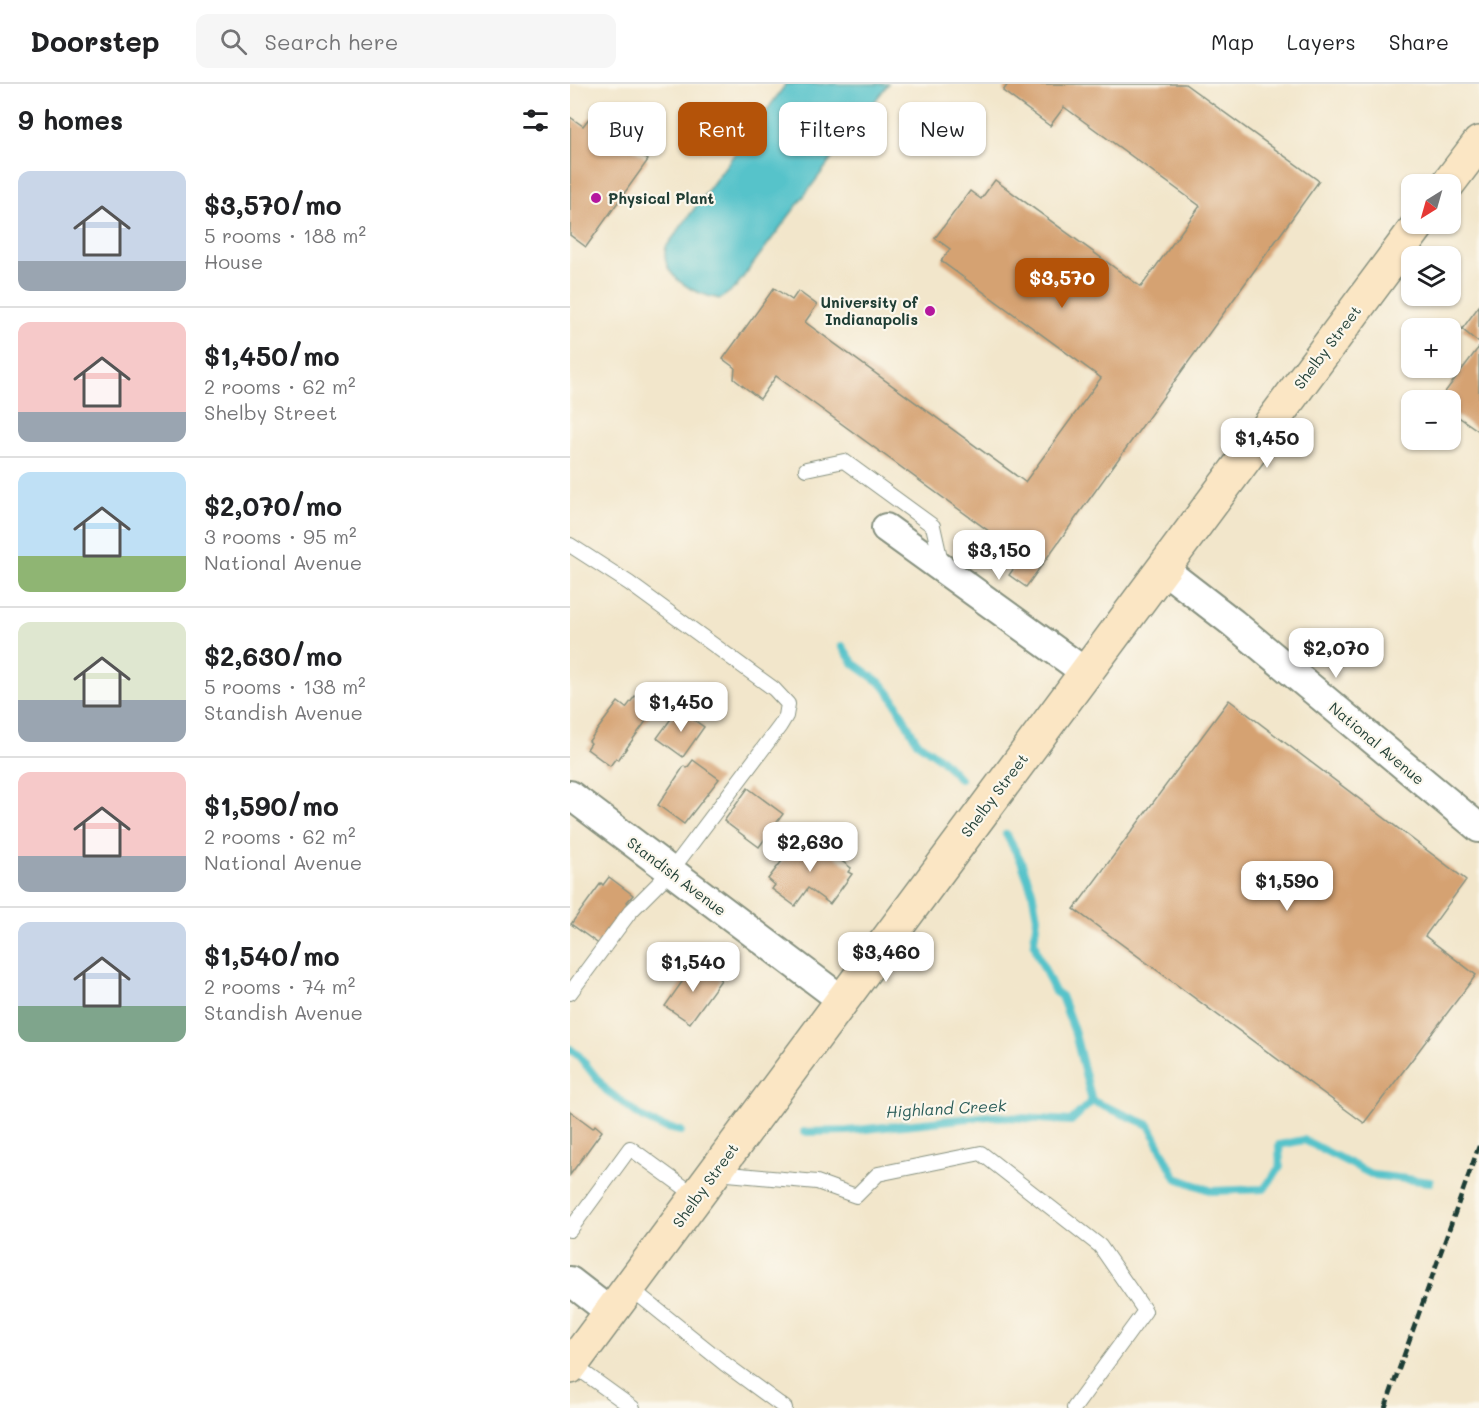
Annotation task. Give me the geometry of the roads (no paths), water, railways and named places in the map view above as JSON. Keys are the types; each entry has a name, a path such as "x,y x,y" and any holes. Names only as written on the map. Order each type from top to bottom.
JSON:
{"main road":[{"name":"Shelby Street","path":"571,1365 1412,234"}],"street":[{"path":"886,528 1085,672"},
{"name":"National Avenue","path":"1162,568 1233,623 1479,828"},
{"name":"Standish Avenue","path":"570,795 842,1000"},
{"path":"570,1281 620,1300"}],"lane":[{"path":"806,469 844,461 933,526 942,568"},
{"path":"570,544 629,583 774,688 788,704 786,716 780,726 671,871 630,912 570,993"},
{"path":"570,1230 630,1148 705,1185 816,1182 856,1196 878,1174 981,1153 1100,1246 1145,1311 1074,1408"},
{"path":"620,1300 725,1364 785,1408"},
{"path":"571,1365 633,1408"}],"water":[{"path":"786,84 888,84 874,102 779,102 779,156 834,156 735,288 720,299 710,297 690,288 673,275 665,258 666,247 733,156 767,156 767,110"}],"waterway":[{"path":"842,646 854,664 882,684 891,695 917,742 942,760 960,779"},
{"path":"1006,834 1021,861 1032,891 1037,917 1034,941 1037,953 1055,992 1061,996 1074,1030 1092,1101"},
{"name":"Highland Creek","path":"570,1049 579,1056 606,1090 643,1118 660,1126 681,1131"},
{"name":"Highland Creek","path":"1092,1101 1149,1125 1176,1178 1212,1191 1264,1189 1280,1167 1279,1145 1304,1140 1373,1175 1430,1182"},
{"name":"Highland Creek","path":"804,1132 847,1131 989,1116 1071,1121 1092,1101"}],"railway":[{"path":"1385,1408 1479,1146"}],"place":[{"name":"Physical Plant","path":"596,198"},
{"name":"University of Indianapolis","path":"930,311"}]}
